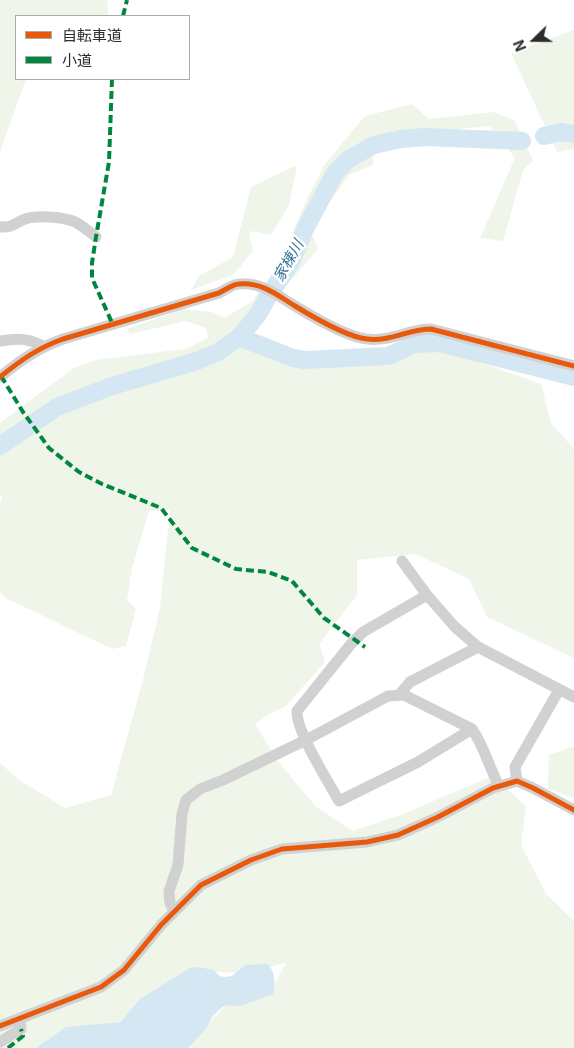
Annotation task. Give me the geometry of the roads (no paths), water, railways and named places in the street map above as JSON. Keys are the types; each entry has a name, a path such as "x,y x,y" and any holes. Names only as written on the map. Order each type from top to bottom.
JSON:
{"street":[{"path":"0,228 9,228 23,219 35,216 72,221 80,224 96,237"},
{"path":"0,376 43,346 219,293 238,284 265,288 277,293 295,306 352,336 382,340 422,329 431,329 574,366"},
{"path":"0,341 12,339 32,340 43,346"},
{"path":"402,561 427,595 455,626 478,647 574,697"},
{"path":"427,595 363,632 350,644 297,711 296,718 339,801 418,762 472,729"},
{"path":"399,695 410,682 478,647"},
{"path":"517,782 516,767 559,690"},
{"path":"174,911 170,903 169,891 178,865 182,814 186,800 200,789 306,740 388,696 404,695 472,729 479,739 490,770 499,786"},
{"path":"0,1026 101,988 124,970 174,911 201,885 250,860 282,849 367,842 398,835 499,786 517,782 533,788 574,810"},
{"path":"0,1042 21,1029 20,1020"}],"water":[{"path":"267,964 272,970 274,978 273,994 240,1006 229,1005 222,1007 213,1016 205,1030 188,1048 36,1048 66,1027 121,1022 140,999 190,968 199,967 213,970 224,977 232,976 245,965"}],"waterway":[{"name":"家棟川","path":"544,136 560,132 574,134"},
{"name":"家棟川","path":"0,446 57,407 112,386 197,361 218,352 239,337 257,316 291,262 305,229 335,173 349,159 374,145 401,139 425,137 522,141"},
{"path":"239,337 293,358 305,360 388,356 415,344 440,343 574,377"}]}
